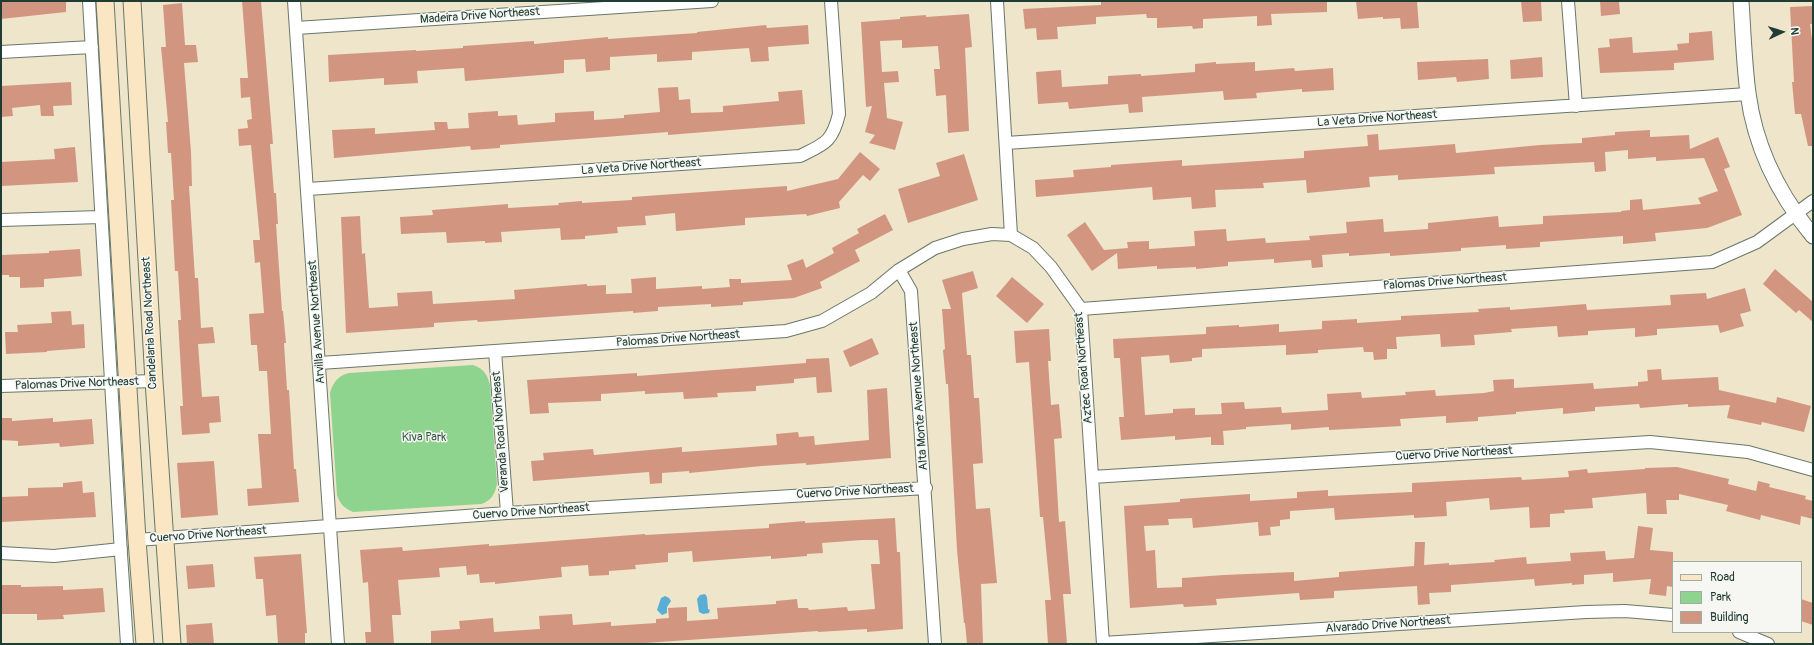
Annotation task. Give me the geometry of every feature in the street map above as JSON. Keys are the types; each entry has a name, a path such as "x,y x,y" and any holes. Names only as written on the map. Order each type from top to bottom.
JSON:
{"main road":[{"path":"106,1 119,383 137,540 145,644"},
{"name":"Candelaria Road Northeast","path":"132,1 154,381 172,644"}],"street":[{"path":"89,1 101,217 119,383 121,549 127,644"},
{"name":"Arvilla Avenue Northeast","path":"294,1 320,363 338,644"},
{"name":"Madeira Drive Northeast","path":"296,28 712,1"},
{"name":"La Veta Drive Northeast","path":"308,189 800,156 822,145 835,131 839,114 831,1"},
{"path":"997,1 1011,235"},
{"path":"1568,1 1576,106"},
{"path":"1741,1 1748,94 1761,148 1776,183 1795,214 1813,236"},
{"path":"1,52 92,47"},
{"name":"La Veta Drive Northeast","path":"1006,143 1748,94"},
{"name":"Palomas Drive Northeast","path":"1081,309 1712,262 1757,242 1813,201"},
{"path":"1,220 101,217"},
{"name":"Palomas Drive Northeast","path":"320,363 786,332 822,321 871,293 899,270 935,248 963,239 992,234 1011,235"},
{"name":"Aztec Road Northeast","path":"1011,235 1033,248 1051,267 1081,309 1103,644"},
{"name":"Alta Monte Avenue Northeast","path":"899,270 911,291 936,644"},
{"name":"Veranda Road Northeast","path":"496,351 507,513"},
{"name":"Palomas Drive Northeast","path":"1,386 154,381"},
{"name":"Cuervo Drive Northeast","path":"1092,477 1650,442 1687,444 1748,452 1813,470"},
{"name":"Cuervo Drive Northeast","path":"137,540 507,513 926,488"},
{"path":"1,553 54,556 121,549"},
{"name":"Alvarado Drive Northeast","path":"1103,644 1586,612 1625,611 1672,615"},
{"path":"1741,633 1768,644"}],"green space":[{"name":"Kiva Park","path":"473,365 480,368 484,372 490,385 497,484 494,494 490,499 481,504 353,512 345,507 337,495 330,393 336,380 349,373"}],"water":[{"path":"705,594 707,597 708,609 710,610 709,613 703,614 699,612 697,599 700,595"},
{"path":"665,596 671,601 667,607 667,613 662,615 657,610 661,598"}],"building":[{"path":"1,1 66,1 66,12 1,19"},
{"path":"242,1 261,1 273,144 270,144 274,193 276,193 278,224 276,224 282,311 286,343 284,343 287,390 289,390 294,469 296,469 299,502 248,506 247,489 262,488 258,434 271,434 267,371 259,371 257,345 251,345 249,314 264,313 260,262 255,263 253,240 260,240 251,145 239,146 238,129 248,128 247,120 252,119 250,97 241,98 240,78 248,78"},
{"path":"1101,1 1327,1 1327,12 1271,14 1272,25 1257,26 1257,16 1203,19 1203,28 1193,29 1192,26 1157,28 1157,18 1147,18 1146,14 1096,17 1096,24 1057,27 1058,39 1037,40 1036,28 1025,29 1023,9 1101,5"},
{"path":"1356,1 1417,1 1419,28 1401,29 1400,18 1383,19 1383,17 1358,19"},
{"path":"1521,1 1541,1 1542,21 1523,22"},
{"path":"1600,1 1619,1 1620,14 1601,16"},
{"path":"182,3 185,45 196,45 198,62 184,63 191,152 192,186 189,186 195,278 198,278 201,328 213,327 215,343 198,344 202,397 219,396 221,422 209,423 210,433 182,435 180,406 183,406 178,320 181,320 178,271 175,271 171,200 174,200 171,153 168,153 166,122 168,122 161,47 166,47 163,5"},
{"path":"1813,6 1813,24 1810,24 1813,48 1813,146 1808,146 1801,114 1795,114 1792,82 1794,82 1790,7"},
{"path":"969,14 972,47 965,48 969,131 948,133 946,95 936,96 934,69 940,69 938,46 902,48 902,40 880,41 882,72 898,71 899,82 884,83 887,118 903,122 895,150 869,143 875,135 865,132 872,106 866,107 861,22 926,15 926,17"},
{"path":"766,25 767,28 808,25 809,44 768,47 769,61 751,62 749,48 692,52 692,60 657,62 657,54 610,57 610,70 586,72 585,59 564,60 564,73 553,74 465,81 464,68 417,71 418,83 384,85 384,78 329,82 328,55 463,48 463,46 534,41 534,44 608,37 608,39 697,33"},
{"path":"1712,31 1714,60 1674,63 1674,70 1600,73 1598,48 1610,47 1609,39 1632,37 1633,53 1678,50 1677,44 1689,43 1689,33"},
{"path":"1542,57 1543,77 1511,79 1510,60"},
{"path":"1488,59 1489,79 1457,82 1456,77 1418,80 1417,62"},
{"path":"1216,62 1216,64 1255,62 1255,71 1294,68 1295,71 1333,68 1334,90 1302,92 1302,89 1256,93 1257,98 1224,100 1223,91 1142,97 1143,112 1129,113 1128,104 1069,109 1068,102 1038,104 1036,72 1061,70 1062,87 1108,84 1108,76 1141,74 1141,76 1195,72 1195,64"},
{"path":"71,82 72,105 53,106 54,116 41,116 40,105 12,108 13,116 1,117 1,86"},
{"path":"678,87 679,100 690,99 691,113 723,112 723,106 779,101 778,92 802,90 805,124 668,135 668,132 500,145 500,148 471,150 470,146 334,158 332,130 375,128 375,134 435,130 434,122 447,122 448,129 469,128 468,113 498,111 498,116 517,115 518,125 555,122 555,113 594,111 594,120 624,118 624,115 660,112 658,88"},
{"path":"1650,130 1650,137 1689,135 1690,149 1718,137 1730,167 1724,169 1742,215 1707,228 1655,233 1656,241 1623,244 1623,236 1540,242 1540,247 1506,249 1506,245 1461,248 1461,251 1390,256 1390,253 1349,256 1349,253 1322,255 1323,267 1312,268 1311,260 1274,263 1274,259 1228,262 1228,266 1196,269 1196,267 1157,269 1157,266 1118,269 1117,253 1092,271 1067,235 1085,222 1104,250 1128,248 1127,242 1149,241 1149,249 1195,246 1194,231 1226,229 1227,241 1265,238 1266,243 1310,240 1309,236 1347,233 1346,222 1383,219 1384,232 1428,229 1428,223 1498,216 1499,227 1543,224 1543,216 1621,212 1630,210 1630,200 1642,199 1643,210 1701,204 1698,198 1718,191 1704,158 1656,161 1656,157 1628,159 1628,150 1605,152 1606,171 1595,172 1594,162 1494,167 1495,174 1398,180 1398,175 1369,177 1370,187 1307,193 1306,180 1263,183 1264,188 1215,190 1216,207 1192,209 1191,197 1153,200 1152,187 1036,197 1035,180 1074,177 1073,170 1111,167 1111,165 1182,160 1182,166 1304,158 1304,151 1368,146 1367,135 1378,134 1379,150 1455,144 1456,153 1540,145 1582,143 1582,138 1615,135 1615,132"},
{"path":"75,147 78,182 1,186 1,162 55,159 54,149"},
{"path":"860,152 880,169 870,181 863,175 839,202 840,208 807,216 806,214 745,218 745,225 676,231 675,213 645,216 646,225 617,227 618,233 585,236 585,239 561,240 560,228 501,232 502,242 485,243 485,241 447,243 446,232 401,234 400,217 433,215 432,210 508,204 508,208 559,205 558,203 632,200 632,197 787,186 787,191 838,179"},
{"path":"964,154 978,200 908,223 898,189 940,176 936,163"},
{"path":"885,214 893,230 855,250 860,261 820,282 822,288 794,298 743,302 743,305 711,307 711,304 658,307 658,311 633,313 633,311 478,322 477,320 434,323 434,327 346,333 341,217 360,216 362,254 365,253 369,308 398,306 397,293 432,291 433,304 515,299 514,290 587,284 587,286 606,285 606,294 632,293 631,279 656,277 656,289 702,286 702,289 730,287 729,279 741,279 741,283 792,280 787,265 803,259 806,268 834,253 832,248 859,233 857,229"},
{"path":"80,249 82,276 44,279 44,287 20,288 20,277 1,275 1,255 49,253 49,251"},
{"path":"1775,269 1813,302 1813,322 1799,310 1796,313 1763,284"},
{"path":"973,271 978,288 962,293 967,355 971,355 974,398 979,398 983,463 973,464 976,509 990,508 997,583 981,584 983,644 967,644 964,623 957,550 948,384 946,384 943,350 945,349 942,309 951,309 942,280"},
{"path":"1012,277 1044,304 1027,323 996,296"},
{"path":"1745,288 1751,311 1740,314 1744,326 1720,333 1718,325 1657,329 1657,335 1635,337 1635,328 1588,331 1588,335 1558,337 1557,326 1511,329 1512,332 1474,335 1475,345 1441,347 1440,334 1396,337 1397,349 1387,349 1387,359 1374,360 1373,352 1364,352 1363,347 1318,350 1318,353 1286,355 1286,345 1202,349 1202,357 1192,358 1192,361 1170,363 1169,355 1141,357 1145,415 1173,413 1173,409 1195,408 1195,415 1222,414 1221,403 1244,402 1245,409 1281,407 1282,413 1328,410 1327,394 1361,392 1362,398 1406,395 1405,392 1435,390 1436,396 1484,393 1494,391 1493,380 1514,379 1514,388 1593,383 1594,389 1638,386 1638,382 1648,381 1647,370 1661,369 1662,380 1718,377 1719,390 1776,403 1777,397 1811,406 1804,432 1762,422 1761,425 1727,418 1730,405 1688,407 1688,404 1640,408 1639,404 1595,407 1595,411 1563,414 1563,408 1516,412 1516,414 1478,417 1478,421 1446,423 1446,416 1400,419 1401,426 1367,428 1329,430 1329,427 1291,430 1291,424 1246,427 1246,429 1223,431 1224,445 1211,445 1211,437 1175,440 1175,436 1121,440 1119,417 1124,417 1120,358 1114,358 1113,339 1206,334 1206,327 1239,325 1239,327 1279,324 1279,332 1322,329 1322,321 1357,319 1357,323 1401,320 1401,316 1479,312 1478,309 1510,307 1510,310 1586,304 1587,310 1671,305 1670,295 1706,293 1707,299"},
{"path":"71,311 72,325 84,324 85,348 6,354 5,332 18,332 17,325 52,323 51,312"},
{"path":"1049,329 1051,361 1048,361 1051,405 1059,404 1062,438 1054,439 1059,522 1065,521 1071,594 1063,594 1067,644 1048,644 1045,600 1051,600 1043,517 1040,517 1029,362 1016,363 1014,331"},
{"path":"872,338 879,354 850,367 843,351"},
{"path":"829,358 832,392 817,393 816,377 794,379 794,383 756,386 756,391 717,393 718,397 684,399 683,392 645,394 645,391 601,394 601,401 548,403 549,413 530,414 527,380 637,373 637,376 806,363 806,359"},
{"path":"887,388 891,458 806,465 806,463 762,466 689,473 689,471 662,473 662,483 650,484 649,472 533,481 531,461 544,460 543,453 593,449 594,455 682,447 682,452 777,445 776,434 798,432 799,437 814,436 815,445 869,440 867,390"},
{"path":"1,418 12,418 12,421 53,418 53,422 92,419 94,444 60,447 59,443 18,446 18,441 1,440"},
{"path":"214,461 218,515 181,518 177,463"},
{"path":"1677,467 1729,479 1728,484 1756,491 1758,481 1770,484 1769,487 1806,496 1805,499 1813,501 1813,519 1801,516 1800,525 1761,515 1760,520 1726,511 1728,505 1679,494 1679,500 1666,500 1667,514 1647,514 1646,493 1592,498 1593,508 1564,510 1565,513 1550,514 1550,527 1530,528 1529,507 1490,510 1489,498 1446,502 1447,516 1414,518 1414,515 1335,520 1334,508 1290,511 1290,519 1280,520 1280,526 1270,527 1271,535 1259,536 1258,522 1193,528 1192,518 1168,519 1169,525 1144,526 1146,551 1155,550 1157,588 1182,587 1182,578 1294,572 1294,581 1339,577 1339,572 1414,566 1415,542 1425,542 1424,565 1495,562 1494,560 1526,557 1527,564 1571,561 1570,553 1605,551 1606,560 1634,558 1638,526 1653,528 1650,550 1673,552 1672,587 1667,586 1666,596 1649,594 1651,579 1613,582 1613,573 1584,575 1584,584 1572,585 1572,583 1535,586 1534,579 1451,585 1451,592 1429,593 1430,604 1418,605 1417,586 1334,591 1334,598 1300,600 1299,593 1216,599 1217,605 1184,607 1183,604 1130,608 1124,506 1180,502 1180,499 1250,494 1250,501 1297,498 1297,492 1328,490 1328,496 1412,492 1412,483 1521,477 1522,480 1569,477 1568,471 1587,469 1588,473"},
{"path":"82,481 83,493 94,492 96,517 1,522 1,497 28,496 28,488 63,487 63,483"},
{"path":"895,518 897,552 900,552 903,629 867,632 867,629 818,631 631,644 431,644 431,631 460,629 459,621 493,618 494,632 540,629 539,616 572,614 573,625 611,622 611,626 656,623 656,619 669,618 668,608 687,607 687,621 718,619 717,608 776,604 776,601 797,599 798,608 808,608 809,610 847,607 848,611 875,609 871,564 880,564 878,540 862,540 822,543 823,553 771,559 771,556 693,562 692,551 668,553 668,562 635,565 636,569 609,571 609,575 589,576 588,565 561,567 562,577 495,584 495,582 480,583 479,574 467,575 466,566 439,568 440,577 398,580 401,615 392,615 394,644 366,644 365,632 371,632 368,582 363,583 360,550 402,547 403,551 489,544 489,546 645,534 769,528 769,524 805,521 805,523"},
{"path":"301,554 307,633 305,633 305,644 278,644 276,615 266,616 263,579 256,579 254,557"},
{"path":"213,564 215,587 188,589 186,566"},
{"path":"1,585 21,585 21,587 63,586 63,590 103,588 105,612 63,615 64,619 37,620 37,614 1,614"},
{"path":"1802,599 1813,603 1813,625 1802,621"},
{"path":"212,623 214,644 187,644 186,625"}]}
